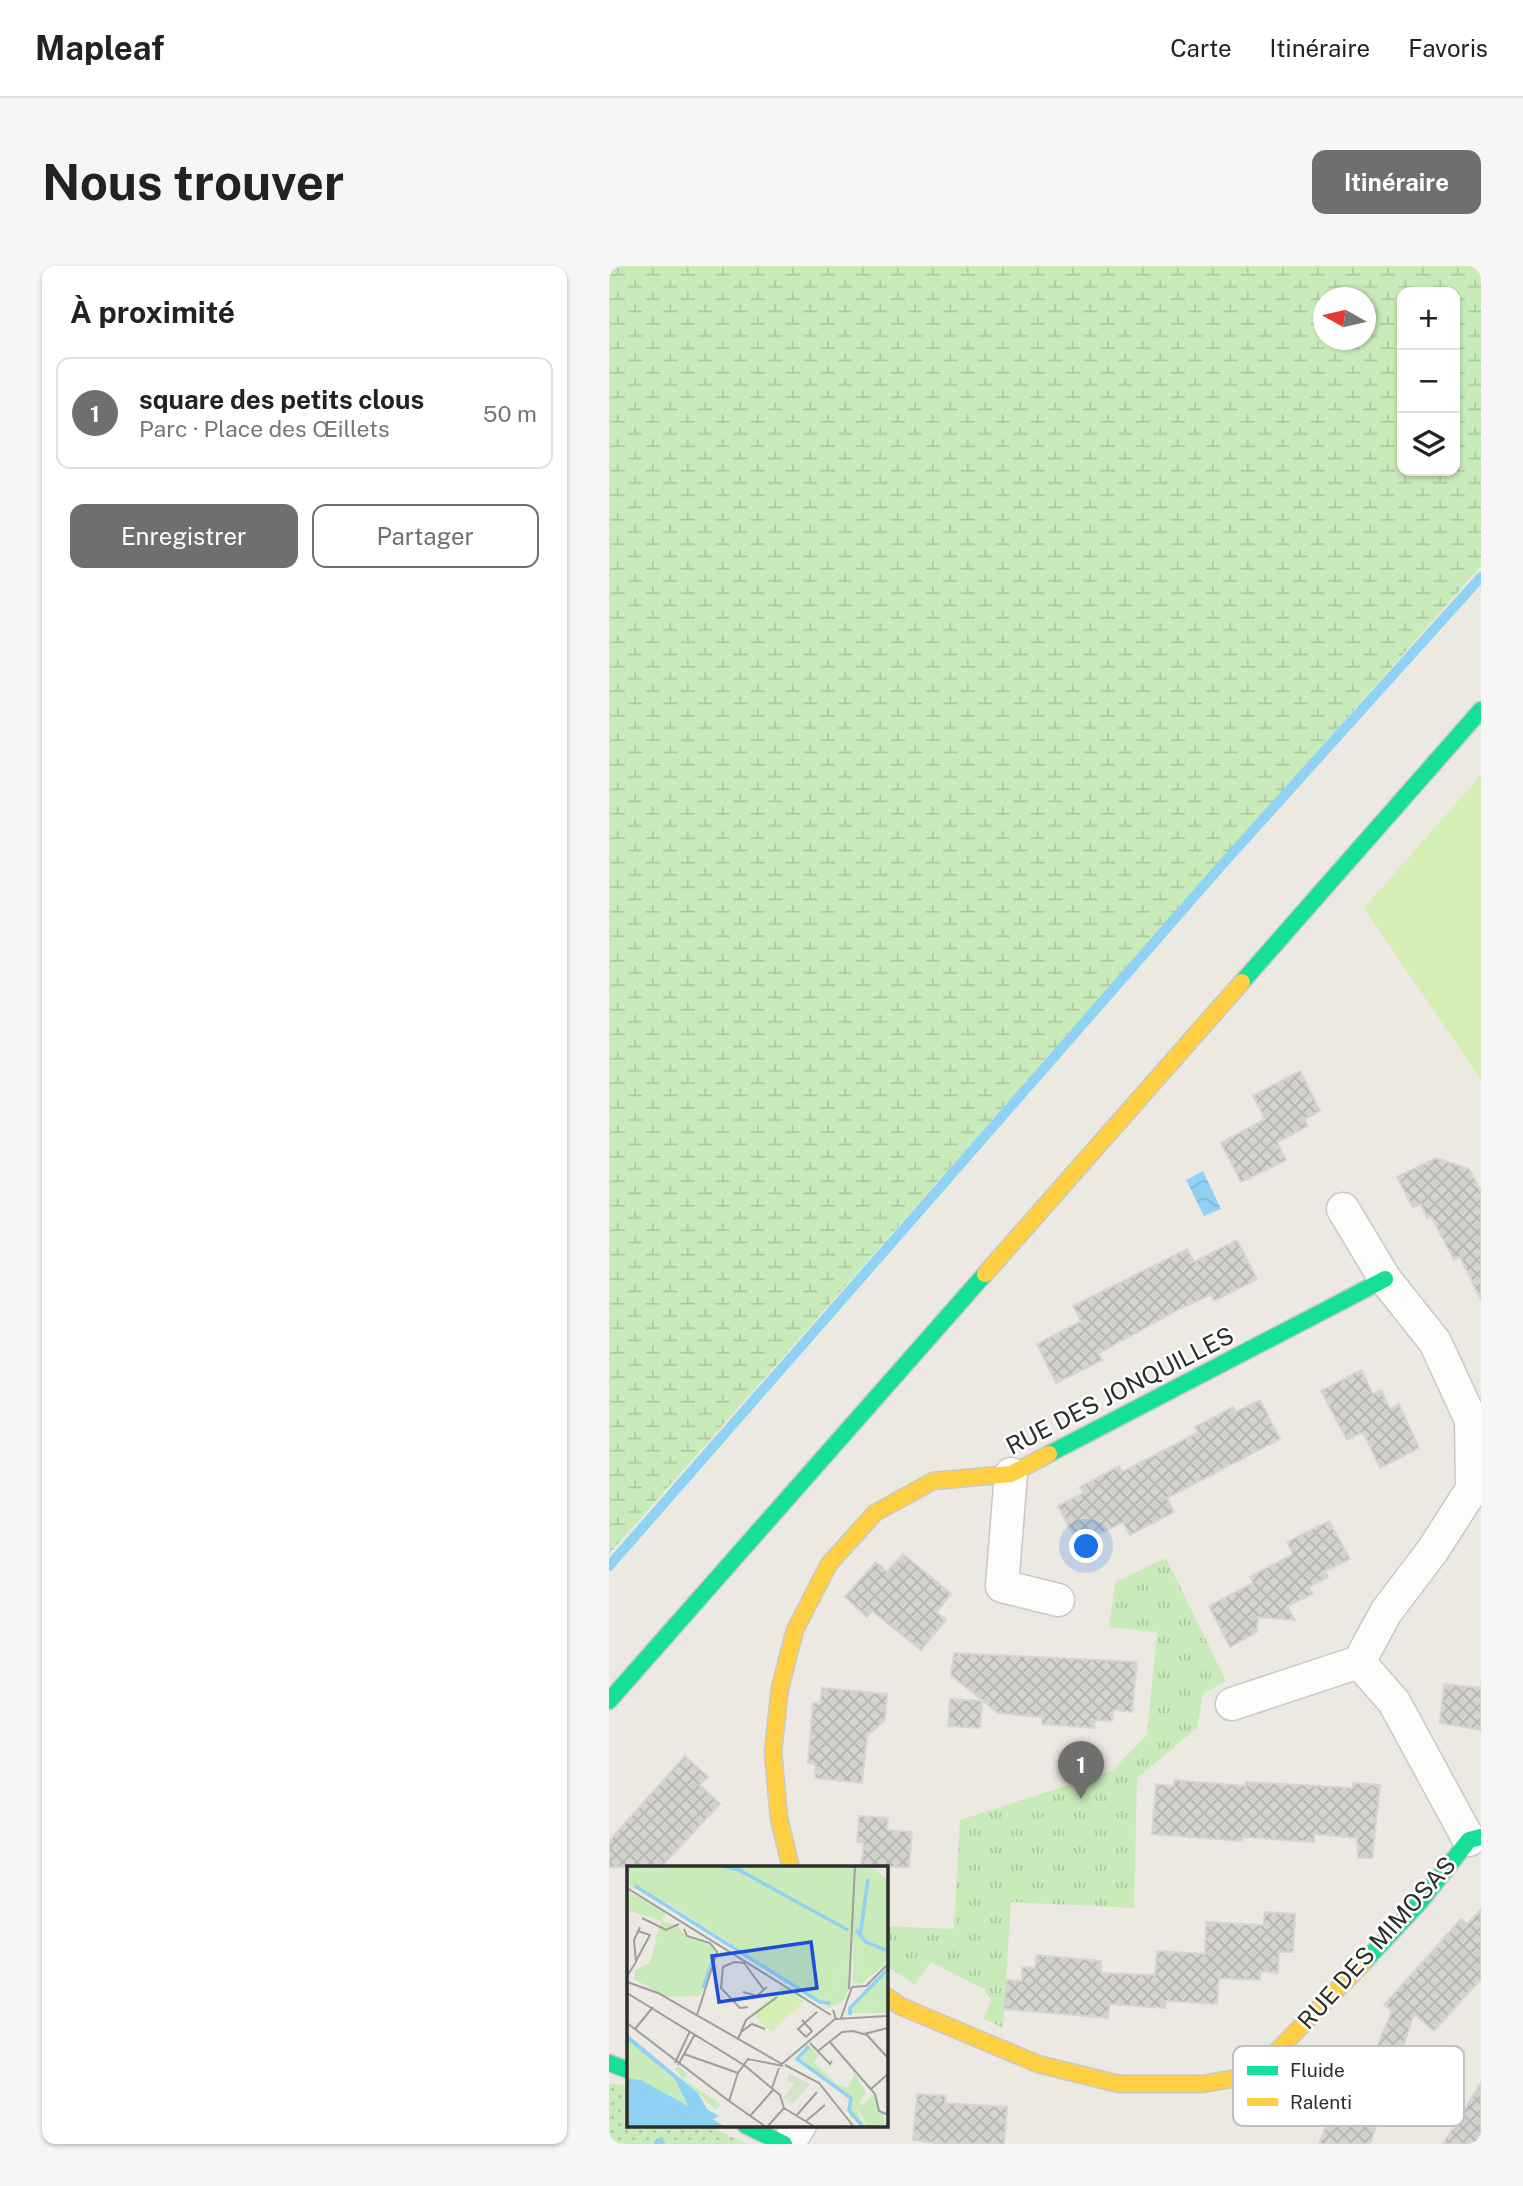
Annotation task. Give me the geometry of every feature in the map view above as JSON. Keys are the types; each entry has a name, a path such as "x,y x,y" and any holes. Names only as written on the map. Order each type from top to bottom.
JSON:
{"street":[{"path":"609,1701 1481,710"},
{"path":"1232,1704 1359,1662 1386,1612 1433,1550 1472,1489 1471,1420 1435,1342 1385,1279 1343,1209"},
{"name":"RUE DES JONQUILLES","path":"791,1866 779,1818 773,1751 779,1688 795,1630 829,1564 875,1513 933,1481 1011,1475 1385,1279"},
{"path":"1011,1475 1002,1586 1058,1600"},
{"path":"1359,1662 1394,1702 1475,1839"},
{"name":"RUE DES MIMOSAS","path":"1282,2046 1325,2004 1475,1839"},
{"name":"RUE DES MIMOSAS","path":"890,2008 1038,2064 1119,2084 1203,2084 1233,2078"},
{"path":"609,2063 627,2070"},
{"path":"747,2126 786,2144 799,2126"}],"green space":[{"path":"609,266 1481,266 1481,566 609,1554"},
{"path":"1481,775 1481,1080 1364,908"},
{"path":"1166,1558 1226,1681 1203,1694 1197,1728 1137,1778 1134,1908 1011,1902 1003,2028 984,2019 991,2000 984,1989 931,1962 915,1985 887,1966 887,1926 954,1929 960,1820 1112,1771 1147,1735 1157,1632 1109,1627 1115,1582"},
{"path":"609,2083 627,2086 627,2126 709,2126 747,2144 609,2144"}],"water":[{"path":"1203,1171 1221,1209 1204,1216 1186,1180"}],"building":[{"path":"1300,1071 1320,1111 1304,1119 1308,1126 1277,1142 1286,1160 1241,1182 1221,1143 1265,1119 1253,1096"},
{"path":"1436,1158 1469,1169 1481,1192 1481,1300 1460,1257 1454,1260 1431,1216 1427,1218 1421,1204 1413,1208 1397,1177"},
{"path":"1237,1240 1257,1279 1214,1301 1211,1295 1181,1308 1098,1354 1102,1360 1056,1383 1037,1344 1081,1321 1073,1306 1187,1249 1194,1262"},
{"path":"1361,1370 1373,1394 1381,1390 1390,1409 1399,1404 1419,1448 1380,1468 1363,1432 1347,1440 1321,1391"},
{"path":"1260,1400 1280,1439 1167,1498 1174,1512 1130,1535 1123,1522 1079,1545 1058,1506 1083,1493 1080,1487 1119,1466 1122,1472 1157,1454 1198,1432 1195,1427 1233,1407 1236,1412"},
{"path":"1329,1521 1350,1559 1325,1571 1328,1577 1309,1587 1313,1594 1287,1606 1295,1620 1258,1617 1257,1632 1230,1647 1209,1606 1253,1583 1250,1577 1293,1554 1287,1542"},
{"path":"903,1554 951,1594 936,1612 946,1620 921,1650 872,1611 867,1617 845,1597 876,1562 887,1572"},
{"path":"954,1653 1137,1662 1132,1712 1113,1710 1112,1721 1095,1720 1094,1728 1042,1724 1042,1717 998,1713 951,1675"},
{"path":"1444,1684 1481,1688 1481,1730 1440,1723"},
{"path":"822,1688 887,1694 885,1720 867,1736 862,1783 815,1778 816,1764 808,1763 813,1703 820,1703"},
{"path":"950,1699 982,1701 980,1728 948,1726"},
{"path":"685,1756 708,1777 700,1785 720,1804 662,1866 609,1867 609,1841"},
{"path":"1174,1780 1246,1786 1246,1782 1353,1788 1353,1783 1380,1785 1372,1858 1358,1858 1357,1838 1314,1834 1314,1842 1242,1837 1242,1841 1152,1834 1156,1784 1174,1786"},
{"path":"859,1816 888,1818 887,1830 912,1832 909,1867 861,1866 864,1842 857,1842"},
{"path":"1481,1909 1481,1979 1434,2031 1414,2014 1403,2046 1377,2046 1392,2011 1384,2005 1461,1919 1467,1924"},
{"path":"1265,1912 1295,1914 1293,1952 1279,1952 1278,1973 1261,1971 1260,1980 1219,1978 1217,2004 1166,2001 1165,2008 1109,2004 1108,2018 1004,2009 1007,1980 1022,1981 1022,1967 1035,1968 1037,1955 1101,1961 1101,1973 1155,1975 1157,1951 1205,1954 1206,1922 1263,1925"},
{"path":"1481,2083 1481,2144 1443,2144 1454,2126 1464,2126 1464,2110"},
{"path":"917,2094 946,2096 945,2103 1007,2107 1004,2144 942,2144 913,2140"},
{"path":"1326,2126 1376,2126 1370,2144 1319,2144"}],"waterway":[{"path":"609,1566 1221,866 1481,577"}],"traffic: fast":[{"path":"1242,982 1481,710"},
{"path":"609,1701 985,1274"},
{"path":"1049,1454 1385,1279"},
{"path":"1365,1961 1420,1902 1469,1840 1481,1837"},
{"path":"609,2063 627,2070"},
{"path":"747,2126 784,2144"}],"traffic: slow":[{"path":"985,1274 1242,982"},
{"path":"791,1866 779,1818 773,1751 780,1688 795,1630 829,1564 875,1513 933,1481 1011,1474 1049,1454"},
{"path":"1282,2046 1365,1961"},
{"path":"887,1996 900,2006 1038,2064 1119,2084 1203,2084 1233,2078"}],"place":[{"name":"square des petits clous","path":"1081,1799"}]}
